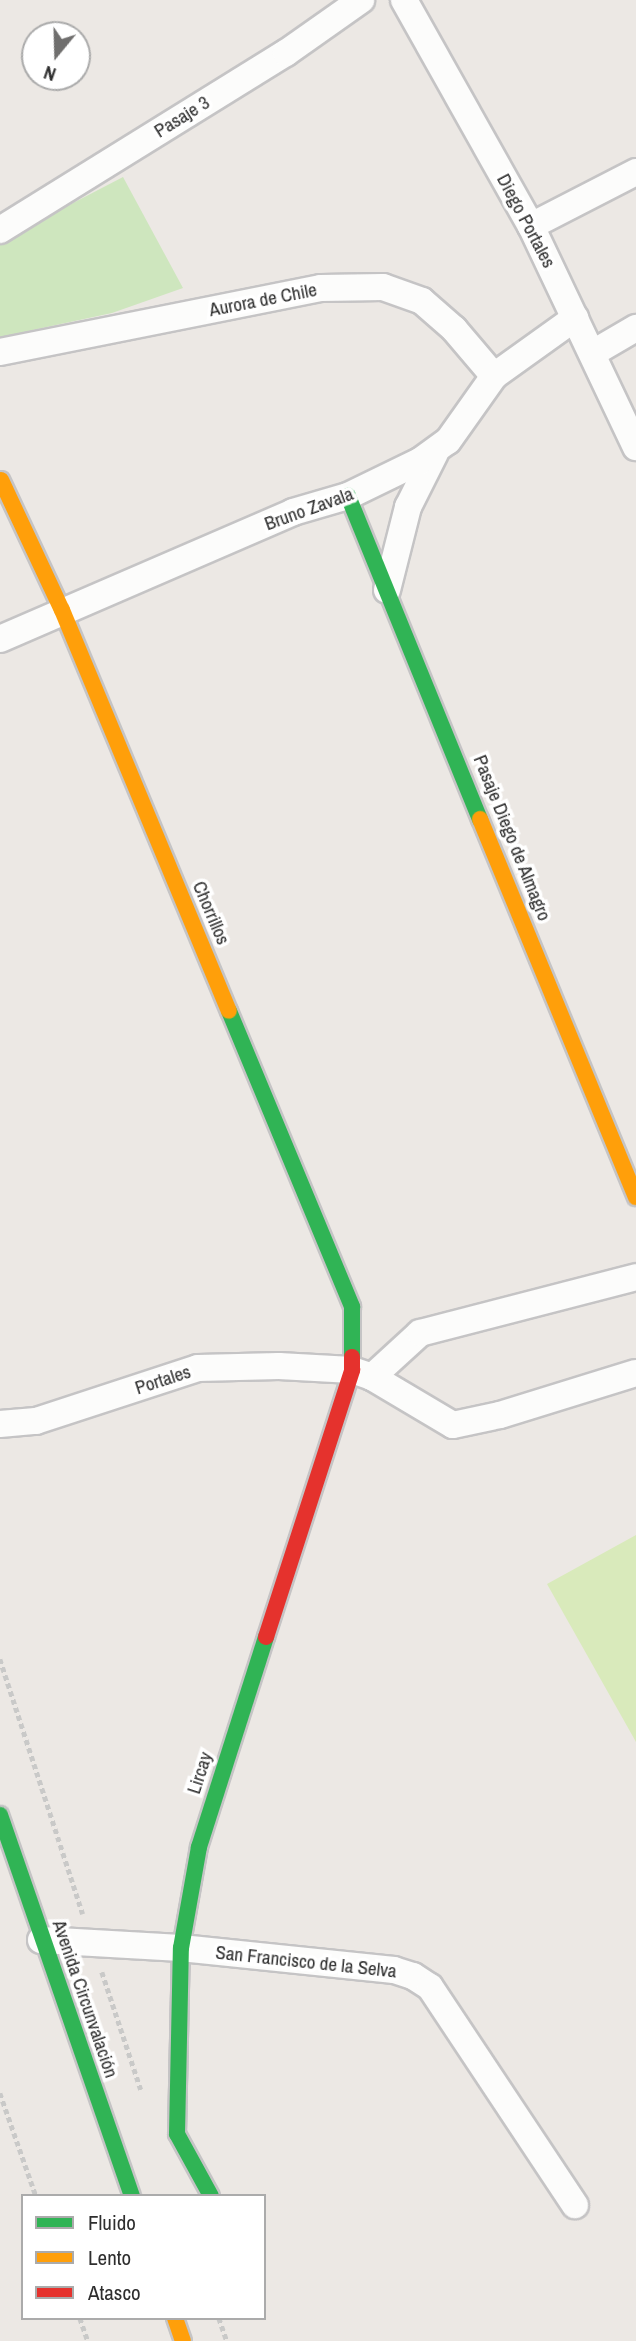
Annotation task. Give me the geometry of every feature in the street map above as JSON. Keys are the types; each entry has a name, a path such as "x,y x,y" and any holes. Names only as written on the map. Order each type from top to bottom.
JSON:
{"street":[{"name":"Pasaje 3","path":"0,230 286,53 362,0"},
{"name":"Diego Portales","path":"404,0 530,226 636,447"},
{"path":"530,226 636,172"},
{"name":"Aurora de Chile","path":"0,352 321,288 383,287 422,301 454,329 494,376"},
{"name":"Bruno Zavala","path":"0,639 293,512 348,496 435,453 448,441 494,376 575,318"},
{"path":"593,353 636,328"},
{"path":"387,590 408,507 435,453"},
{"name":"Chorrillos","path":"1,480 62,610 352,1307 362,1373"},
{"name":"Pasaje Diego de Almagro","path":"348,496 636,1197"},
{"path":"362,1373 420,1333 636,1277"},
{"name":"Portales","path":"0,1424 36,1421 198,1368 279,1366 362,1373 453,1425 500,1415 636,1373"},
{"name":"Lircay","path":"210,2194 177,2134 181,1948 199,1847 362,1373"},
{"name":"Avenida Circunvalación","path":"0,1815 41,1940 131,2194"},
{"name":"San Francisco de la Selva","path":"41,1940 181,1948 394,1969 422,1981 430,1987 575,2206"},
{"path":"176,2320 183,2341"}],"path":[{"path":"0,2093 35,2194"},
{"path":"81,2320 88,2341"},
{"path":"220,2320 227,2341"}],"green space":[{"path":"123,177 183,288 112,313 0,337 0,241"},
{"path":"636,1535 636,1742 547,1584"}],"traffic: fast":[{"path":"348,496 480,819"},
{"path":"229,1011 352,1307 352,1357"},
{"path":"210,2194 177,2134 181,1948 199,1847 266,1637"},
{"path":"0,1815 131,2194"}],"traffic: slow":[{"path":"1,480 62,610 229,1011"},
{"path":"480,819 636,1197"},
{"path":"176,2320 183,2341"}],"traffic: jam":[{"path":"266,1637 352,1370 352,1357"}]}
